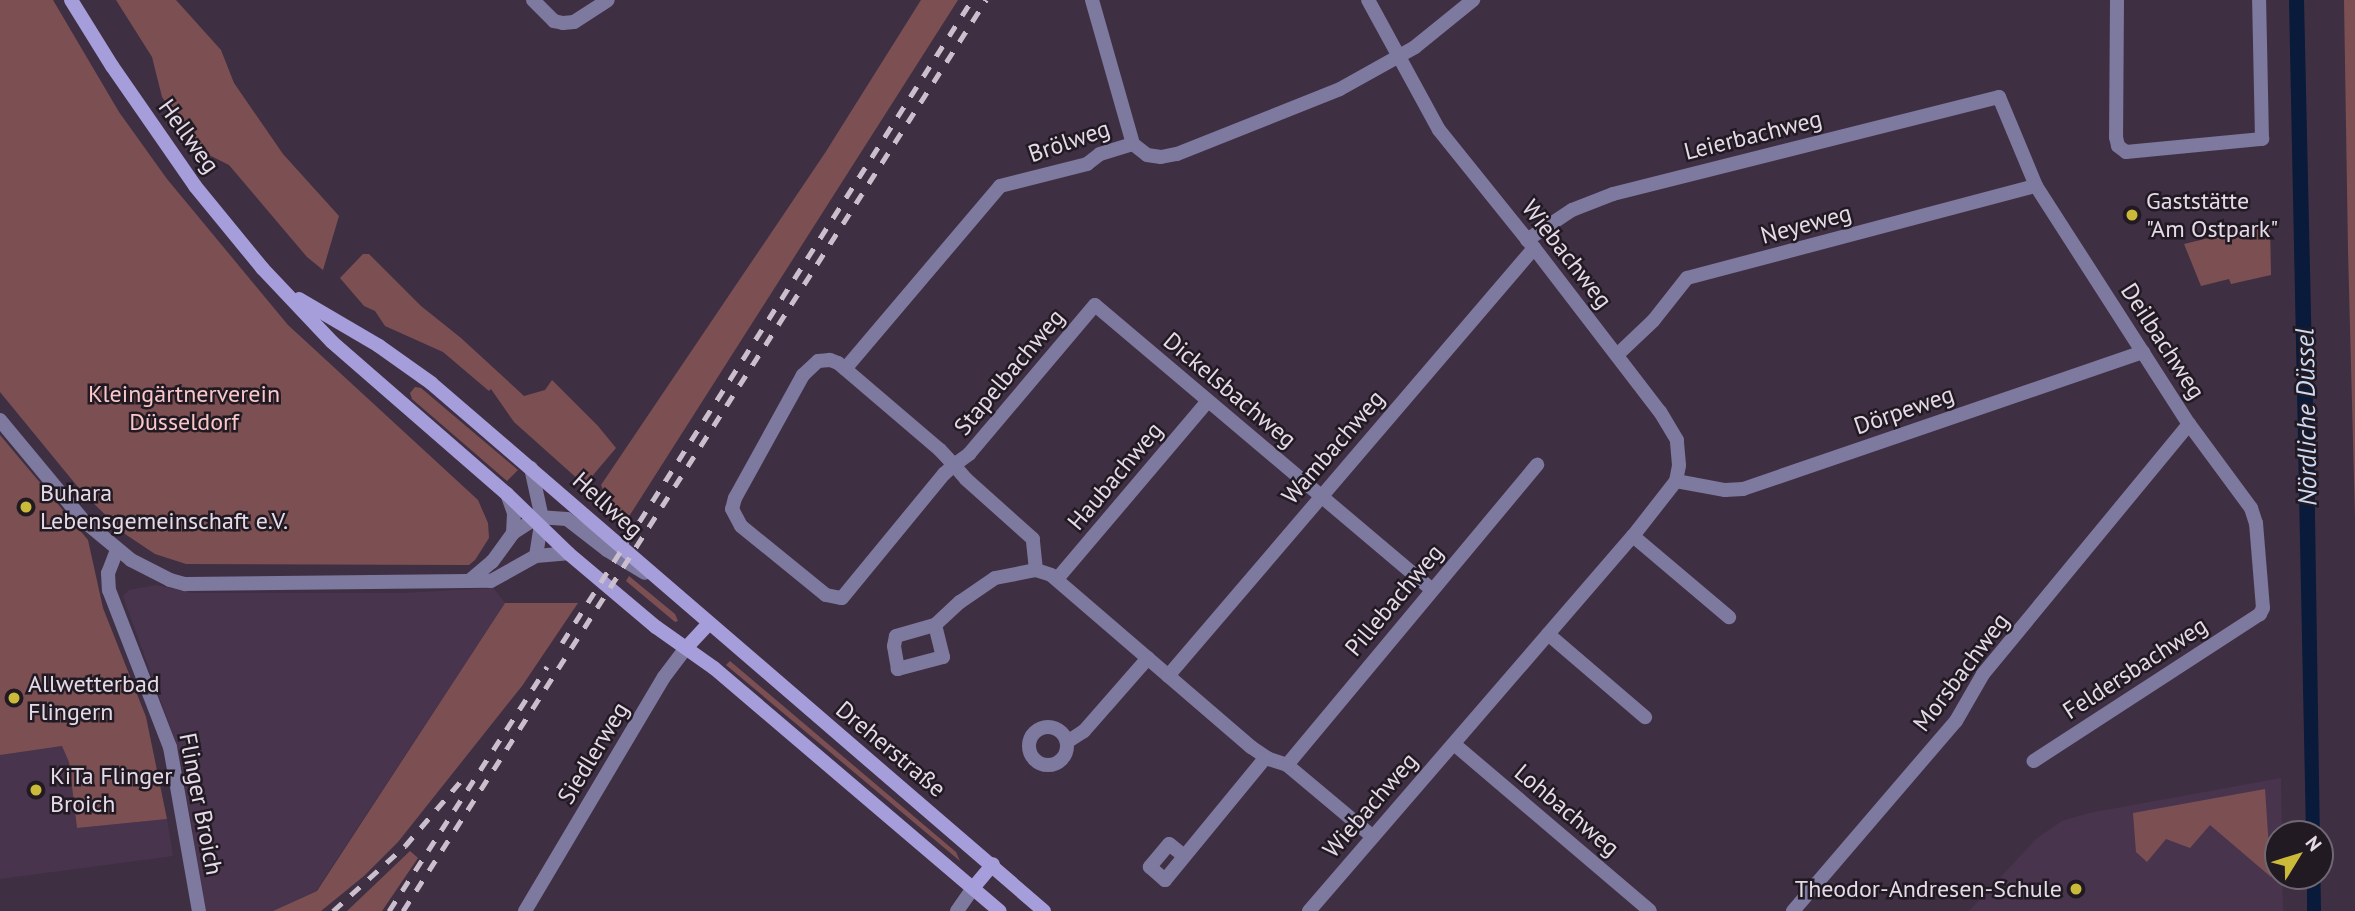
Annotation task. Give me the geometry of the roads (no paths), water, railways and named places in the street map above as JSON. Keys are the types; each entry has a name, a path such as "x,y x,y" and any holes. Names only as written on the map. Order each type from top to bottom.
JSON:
{"main road":[{"name":"Hellweg","path":"71,0 181,166 283,289 360,369 539,521 568,553 686,648"},
{"name":"Hellweg","path":"283,289 409,366 531,468 708,624"},
{"name":"Siedlerweg","path":"686,648 708,624"},
{"name":"Dreherstraße","path":"708,624 993,864 1044,911"},
{"path":"686,648 1000,911"},
{"path":"973,888 993,864"}],"street":[{"path":"533,0 554,21 574,22 608,0"},
{"path":"1092,0 1133,144"},
{"name":"Wiebachweg","path":"1309,911 1633,536 1676,481 1679,466 1676,440 1617,355 1439,130 1368,0"},
{"name":"Brölweg","path":"845,369 1000,186 1087,164 1100,154 1133,144 1147,155 1177,153 1340,89 1398,58 1474,0"},
{"path":"2116,0 2116,137 2122,150 2144,151 2262,139 2259,0"},
{"name":"Leierbachweg","path":"1531,244 1572,210 1613,194 1999,97"},
{"name":"Deilbachweg","path":"1999,97 2036,186 2189,424 2246,499 2254,515 2263,608 2260,614"},
{"name":"Neyeweg","path":"1617,355 1653,321 1687,278 2036,186"},
{"name":"Wambachweg","path":"1168,676 1531,244"},
{"name":"Dickelsbachweg","path":"1095,305 1432,590"},
{"name":"Stapelbachweg","path":"954,465 845,369 830,360 818,361 803,375 735,498 732,509 741,526 826,595 842,598 954,465 969,454 1095,305"},
{"name":"Dörpeweg","path":"1676,481 1725,490 1743,489 2143,352"},
{"name":"Haubachweg","path":"1057,579 1207,402"},
{"path":"0,420 84,521 117,550 148,571 185,584 498,579 536,556 558,551 568,553"},
{"name":"Morsbachweg","path":"1793,911 1956,721 1983,674 2189,424"},
{"path":"954,465 1033,539 1036,570"},
{"name":"Pillebachweg","path":"1287,765 1537,465"},
{"name":"Hellweg","path":"531,468 539,521 536,556"},
{"path":"507,494 514,513 513,533"},
{"name":"Hellweg","path":"539,521 570,520 607,550 652,577"},
{"path":"468,581 492,562 513,533 539,521"},
{"path":"1633,536 1730,617"},
{"name":"Flinger Broich","path":"117,550 108,573 108,590 170,747 199,911"},
{"path":"935,625 960,602 995,578 1036,570 1057,579 1266,758 1287,765 1373,838"},
{"name":"Feldersbachweg","path":"2034,761 2260,614"},
{"path":"1548,634 1645,717"},
{"name":"Siedlerweg","path":"525,911 664,677 686,648"},
{"path":"1067,742 1084,731 1148,658"},
{"name":"Lohbachweg","path":"1454,744 1650,911"},
{"path":"1184,856 1266,758"},
{"path":"957,911 973,888"}],"water":[{"name":"Nördliche Düssel","path":"2289,0 2304,0 2314,449 2320,820 2306,820"},
{"path":"2307,890 2321,890 2321,911 2307,911"}],"railway":[{"path":"562,643 972,0"},
{"path":"403,911 986,0"},
{"path":"389,911 547,667"},
{"path":"333,911 405,846 467,774"}],"place":[{"name":"Gaststätte \"Am Ostpark\"","path":"2132,215"},
{"name":"Buhara Lebensgemeinschaft e.V.","path":"26,507"},
{"name":"Allwetterbad Flingern","path":"14,698"},
{"name":"KiTa Flinger Broich","path":"36,790"},
{"name":"Theodor-Andresen-Schule","path":"2076,889"}],"park label":[{"name":"Kleingärtnerverein Düsseldorf","path":"184,408"}]}
